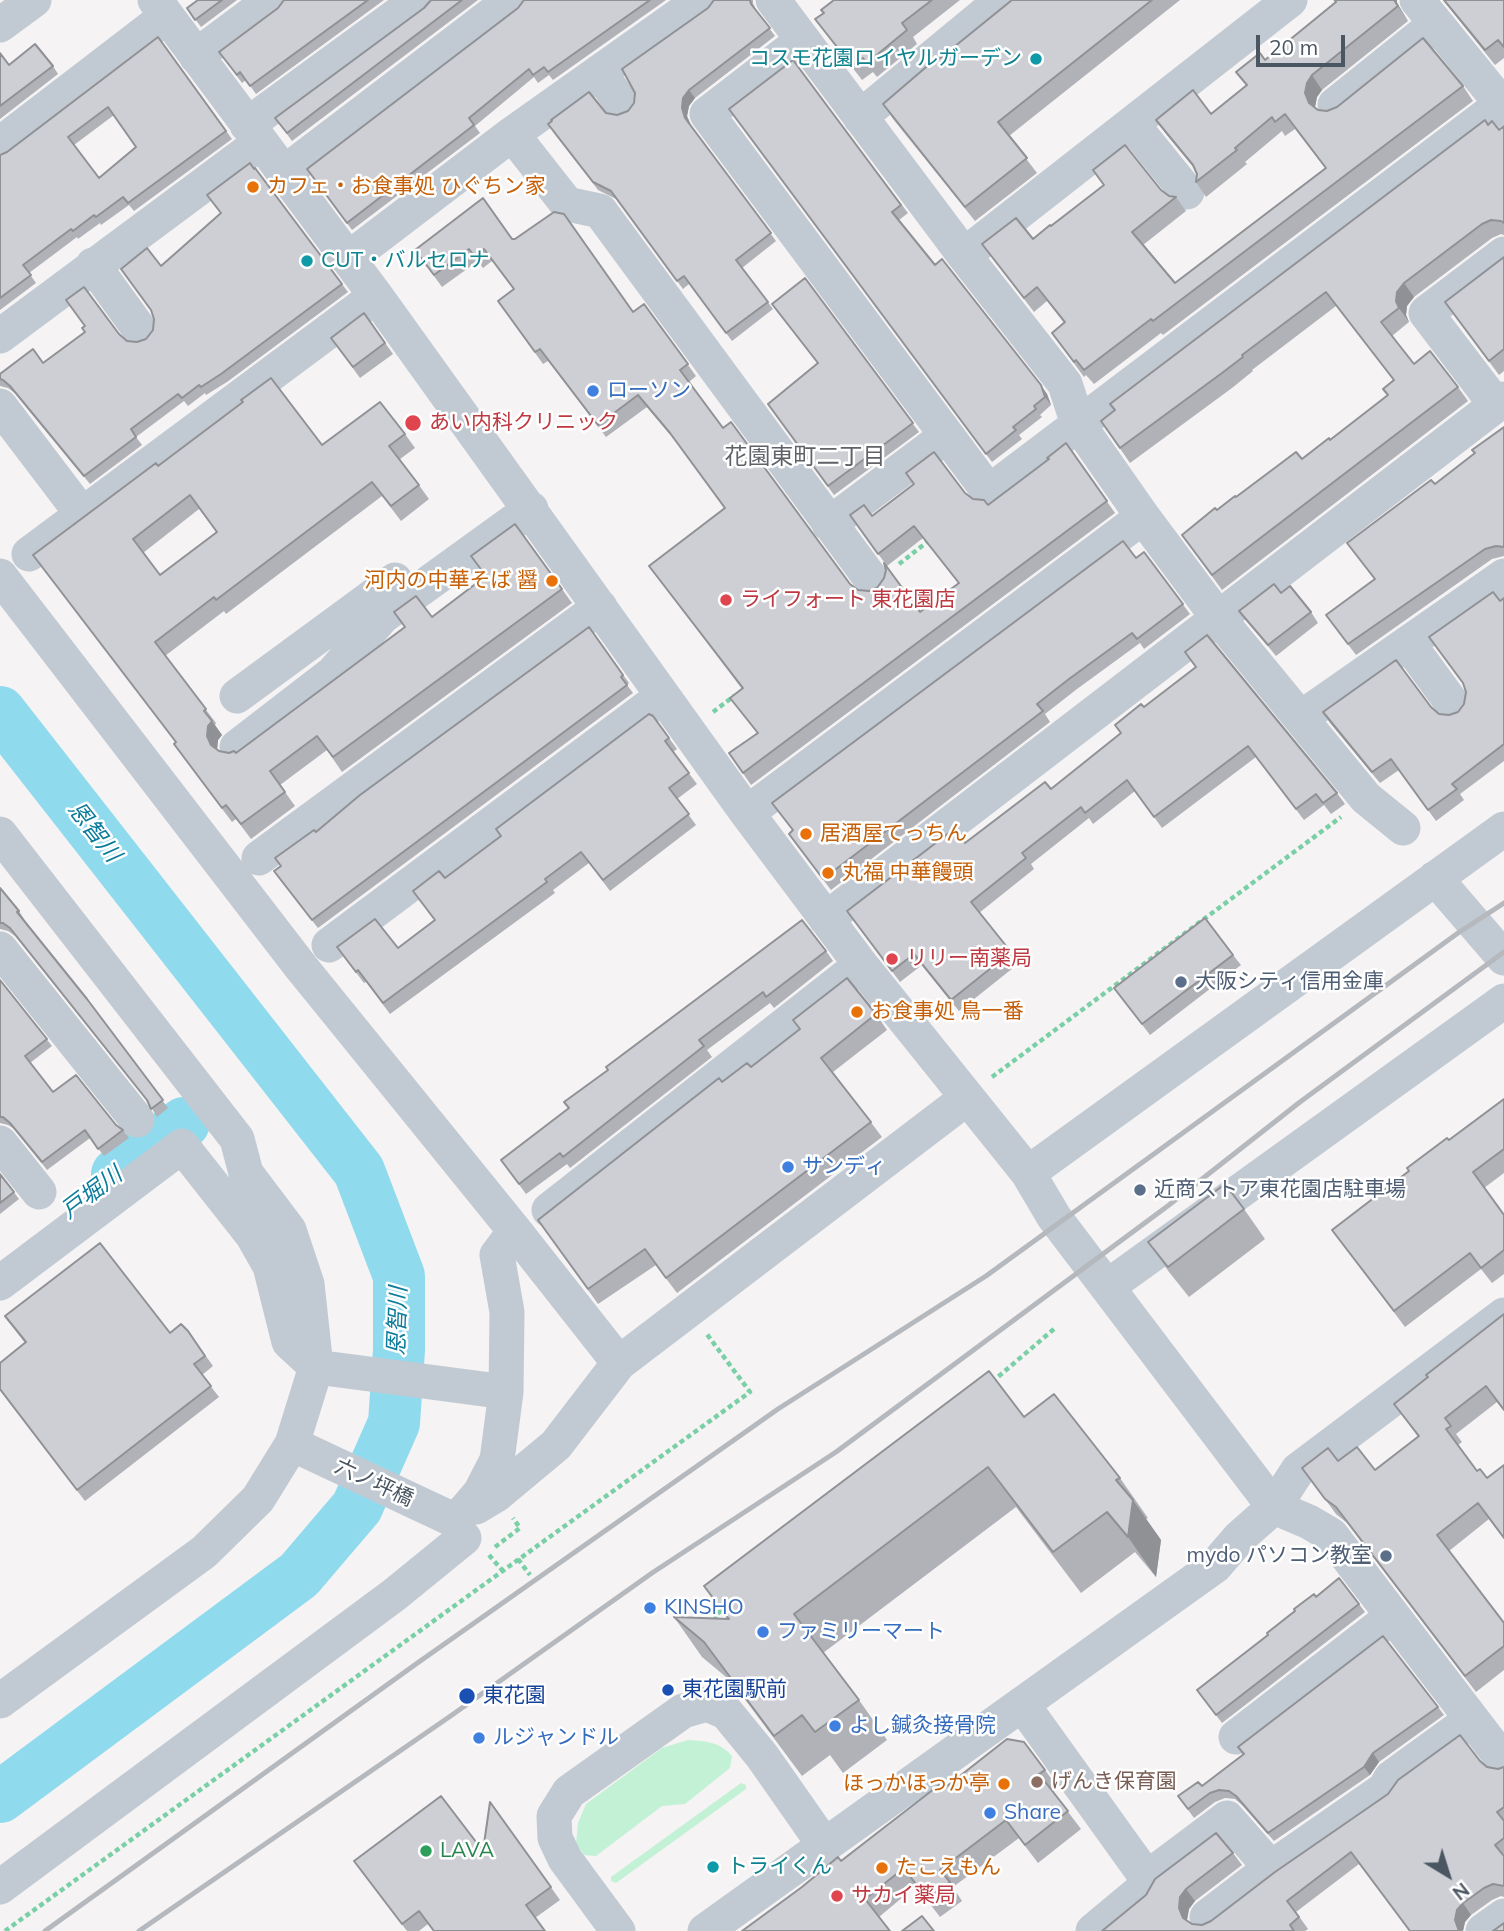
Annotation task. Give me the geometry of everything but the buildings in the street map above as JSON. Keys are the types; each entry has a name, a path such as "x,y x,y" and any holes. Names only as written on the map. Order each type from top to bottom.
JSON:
{"street":[{"path":"196,56 271,0"},
{"path":"0,336 93,265 418,0"},
{"path":"284,173 511,0"},
{"path":"348,258 512,134 701,0"},
{"path":"773,0 964,255 1065,384 1078,425 1219,619 1366,798 1403,828"},
{"path":"860,117 1002,0"},
{"path":"964,255 1290,0"},
{"path":"0,144 161,8 376,296 826,919 861,965 977,1090 1054,1217 1274,1507 1331,1535 1471,1720 1501,1750"},
{"path":"803,40 707,114 945,437 989,492 1078,425 1498,90 1427,12 1335,105"},
{"path":"600,73 621,103"},
{"path":"1132,124 1187,192"},
{"path":"512,134 567,204 600,211 874,583"},
{"path":"826,919 1500,402 1426,313 1504,254"},
{"path":"93,265 140,330"},
{"path":"29,554 376,296"},
{"path":"0,406 82,514"},
{"path":"829,524 945,437"},
{"path":"237,696 524,500"},
{"path":"237,747 333,673 383,616 524,500"},
{"path":"747,813 1143,517"},
{"path":"0,576 284,945 619,1363"},
{"path":"1302,717 1504,576"},
{"path":"260,858 600,607"},
{"path":"1408,643 1454,706"},
{"path":"329,945 663,696"},
{"path":"1028,1174 1504,829"},
{"path":"0,834 237,1139 246,1173 289,1230 307,1284 316,1367 292,1444 258,1499 204,1552 0,1701"},
{"path":"1435,878 1504,958"},
{"path":"0,950 137,1120"},
{"path":"549,1210 861,965"},
{"path":"1107,1287 1504,1001"},
{"path":"0,1887 394,1595 495,1495 556,1445 619,1363 977,1090"},
{"path":"0,1143 39,1192"},
{"path":"0,1283 182,1146 253,1236 270,1266 289,1342 316,1367 506,1392"},
{"path":"460,1529 497,1460 506,1392 507,1312 497,1255 515,1231"},
{"path":"705,1931 1215,1566 1240,1537 1274,1507 1298,1470 1504,1315"},
{"name":"六ノ坪橋","path":"292,1444 460,1529"},
{"path":"1236,1737 1393,1616"},
{"path":"618,1931 565,1858 555,1838 554,1816 569,1792 683,1711 706,1704 726,1712 762,1756 825,1846"},
{"path":"1022,1704 1147,1878"},
{"path":"1207,1917 1271,1868 1385,1789 1391,1778 1471,1720"},
{"path":"1093,1931 1140,1891 1147,1878 1227,1818 1271,1868"},
{"path":"1483,1931 1504,1916"}],"path":[{"path":"874,583 937,534"},
{"path":"689,732 743,688"},
{"path":"977,1090 1366,798"},
{"path":"5,1931 750,1392 689,1310"},
{"path":"991,1382 1054,1329"},
{"path":"502,1570 487,1553 520,1528"},
{"path":"518,1559 530,1575"},
{"path":"713,1623 728,1605"}],"green space":[{"path":"688,1740 707,1742 723,1748 732,1756 730,1768 685,1804 662,1806 596,1856 584,1855 576,1844 578,1823 586,1804 662,1748"},
{"path":"741,1783 746,1785 746,1789 616,1883 611,1881 611,1877"}],"waterway":[{"name":"恩智川","path":"0,712 359,1171 399,1276 399,1350 394,1423 357,1507 299,1575 0,1797"},
{"name":"戸堀川","path":"117,1174 184,1123"}],"railway":[{"path":"45,1931 416,1664 778,1409 986,1276 1458,933 1504,903"},
{"path":"139,1931 652,1573 836,1452 1169,1205 1300,1102 1504,952"}],"place":[{"name":"コスモ花園ロイヤルガーデン","path":"1036,59"},
{"name":"カフェ・お食事処 ひぐちン家","path":"253,187"},
{"name":"CUT・バルセロナ","path":"307,261"},
{"name":"ローソン","path":"593,391"},
{"name":"あい内科クリニック","path":"413,423"},
{"name":"河内の中華そば 醤","path":"552,581"},
{"name":"ライフォート 東花園店","path":"726,600"},
{"name":"居酒屋てっちん","path":"806,834"},
{"name":"丸福 中華饅頭","path":"828,873"},
{"name":"リリー南薬局","path":"892,959"},
{"name":"大阪シティ信用金庫","path":"1181,982"},
{"name":"お食事処 鳥一番","path":"857,1012"},
{"name":"サンディ","path":"788,1167"},
{"name":"近商ストア東花園店駐車場","path":"1140,1190"},
{"name":"mydo パソコン教室","path":"1386,1556"},
{"name":"KINSHO","path":"650,1608"},
{"name":"ファミリーマート","path":"763,1632"},
{"name":"東花園駅前","path":"668,1690"},
{"name":"東花園","path":"467,1696"},
{"name":"よし鍼灸接骨院","path":"835,1726"},
{"name":"ルジャンドル","path":"479,1738"},
{"name":"げんき保育園","path":"1037,1782"},
{"name":"ほっかほっか亭","path":"1004,1784"},
{"name":"Share","path":"990,1813"},
{"name":"LAVA","path":"426,1851"},
{"name":"トライくん","path":"713,1867"},
{"name":"たこえもん","path":"882,1868"},
{"name":"サカイ薬局","path":"837,1896"}],"district":[{"name":"花園東町二丁目","path":"805,457"}]}
